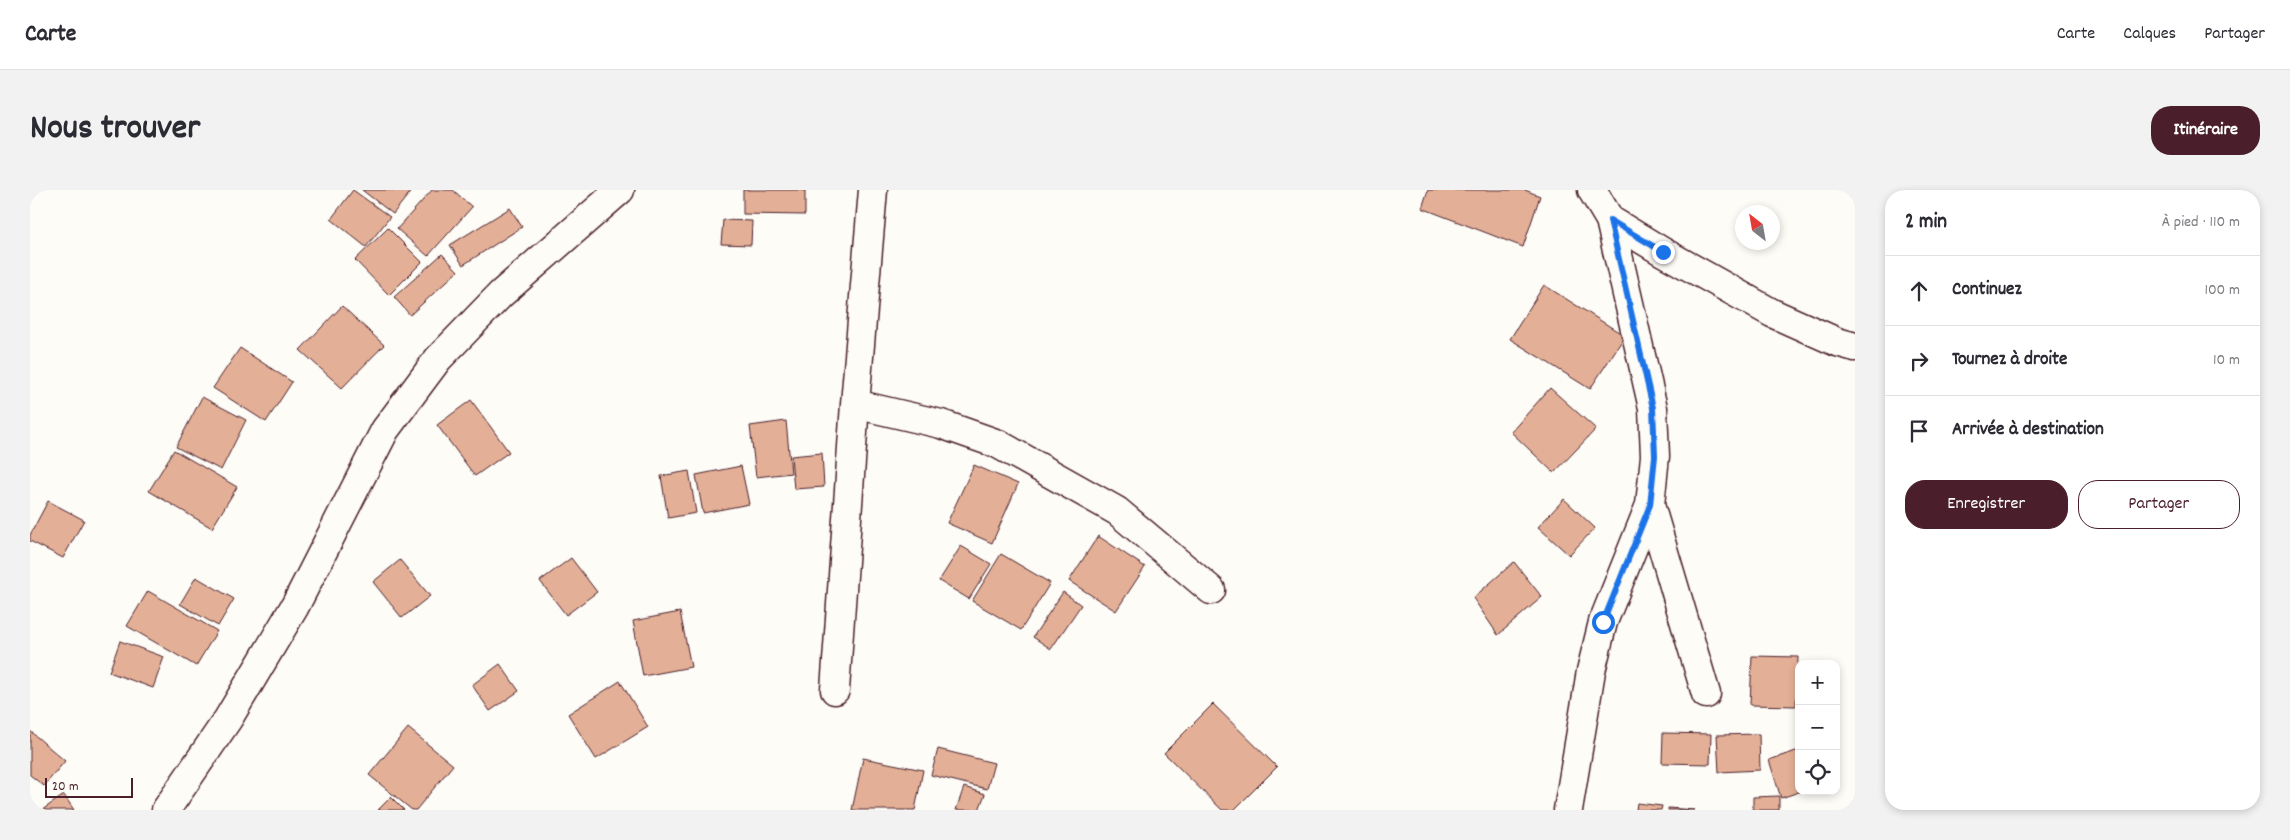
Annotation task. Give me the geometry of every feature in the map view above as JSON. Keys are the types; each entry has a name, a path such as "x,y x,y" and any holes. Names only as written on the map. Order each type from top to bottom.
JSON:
{"street":[{"path":"166,810 228,719 294,606 385,430 438,359 500,294 620,190"},
{"path":"835,690 855,404 873,190"},
{"path":"1568,810 1591,671 1603,622 1650,505 1655,456 1653,408 1610,220 1592,190"},
{"path":"1610,220 1772,313 1836,342 1855,347"},
{"path":"855,404 940,424 998,444 1117,511 1211,590"},
{"path":"1650,505 1706,694"}],"building":[{"path":"353,190 390,217 366,247 331,219"},
{"path":"362,190 412,190 393,214"},
{"path":"432,190 453,190 472,207 428,256 397,229"},
{"path":"743,190 805,190 805,215 743,214"},
{"path":"1428,190 1525,190 1540,196 1523,247 1422,208"},
{"path":"510,208 522,227 463,265 450,245"},
{"path":"723,220 752,221 751,245 721,244"},
{"path":"388,228 422,262 389,295 355,260"},
{"path":"442,254 458,271 410,315 394,297"},
{"path":"1544,285 1625,336 1590,389 1510,339"},
{"path":"342,306 384,345 342,388 300,350"},
{"path":"240,348 292,382 266,422 213,388"},
{"path":"1550,388 1596,429 1554,473 1511,432"},
{"path":"202,397 246,420 221,470 176,447"},
{"path":"471,400 509,452 475,476 437,425"},
{"path":"786,421 791,473 756,477 750,426"},
{"path":"174,450 237,487 212,528 149,491"},
{"path":"822,453 824,487 794,489 791,456"},
{"path":"974,465 1018,484 992,543 947,523"},
{"path":"741,466 749,504 703,513 696,475"},
{"path":"689,471 696,513 668,518 661,476"},
{"path":"1564,499 1595,528 1569,555 1538,527"},
{"path":"48,501 84,520 63,558 30,541 30,535"},
{"path":"1098,536 1145,567 1116,611 1069,581"},
{"path":"961,546 991,564 969,599 939,581"},
{"path":"1001,554 1050,583 1021,630 972,601"},
{"path":"571,558 597,592 566,615 540,581"},
{"path":"400,560 430,596 402,618 373,582"},
{"path":"1514,562 1542,597 1498,635 1473,598"},
{"path":"196,577 234,599 218,626 180,604"},
{"path":"148,591 217,631 196,666 127,626"},
{"path":"1063,592 1081,605 1051,649 1033,637"},
{"path":"680,612 691,667 643,676 633,621"},
{"path":"120,641 164,657 153,688 109,672"},
{"path":"1752,656 1798,657 1798,660 1795,660 1795,706 1750,705"},
{"path":"500,664 519,691 490,711 472,685"},
{"path":"620,681 648,727 596,759 568,714"},
{"path":"1213,704 1277,767 1234,810 1222,810 1164,753"},
{"path":"408,728 453,765 416,810 412,810 369,775"},
{"path":"30,731 65,761 44,786 30,775"},
{"path":"1663,733 1711,734 1710,764 1662,763"},
{"path":"1759,734 1760,770 1719,772 1717,735"},
{"path":"938,749 994,763 987,789 931,775"},
{"path":"1795,751 1795,793 1781,798 1769,760"},
{"path":"863,758 923,770 915,810 852,810"},
{"path":"964,787 985,794 979,810 956,810"},
{"path":"64,795 74,810 42,810"},
{"path":"1779,796 1779,810 1753,810 1753,797"},
{"path":"391,797 404,810 378,810"},
{"path":"1637,803 1662,806 1661,810 1636,810"},
{"path":"1668,808 1695,810 1668,810"}],"route":[{"path":"1603,622 1650,505 1655,456 1653,408 1640,358 1610,220 1663,252"}]}
